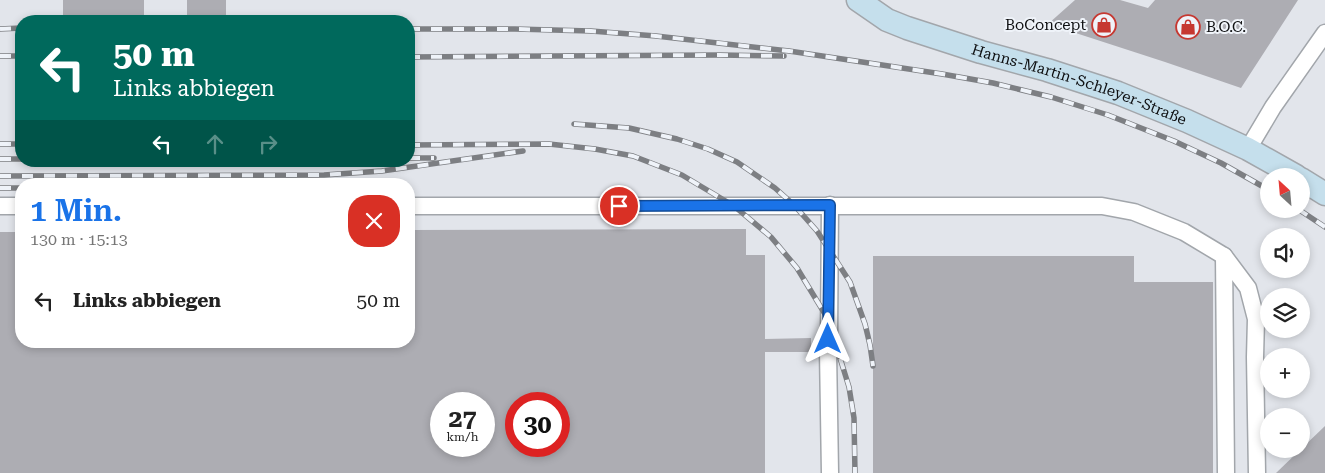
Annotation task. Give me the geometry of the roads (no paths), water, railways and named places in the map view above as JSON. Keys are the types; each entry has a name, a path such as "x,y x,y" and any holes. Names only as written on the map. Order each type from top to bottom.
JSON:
{"main road":[{"name":"Hanns-Martin-Schleyer-Straße","path":"858,0 887,20 907,28 1118,93 1187,121 1248,149 1282,168"},
{"path":"1310,185 1325,194"}],"street":[{"path":"1248,149 1273,107 1325,33"},
{"path":"830,205 828,345 830,473"},
{"path":"0,206 15,206"},
{"path":"415,206 1102,206 1134,212 1184,232 1224,256 1248,288 1256,319 1256,473"},
{"path":"1224,256 1226,473"}],"railway":[{"path":"0,29 15,28"},
{"path":"415,29 591,31 656,36 789,51 993,83 1051,97 1108,115 1174,141 1221,163 1260,185"},
{"path":"0,56 15,56"},
{"path":"415,57 784,56"},
{"path":"574,124 629,128 677,139 708,149 737,162 775,188 794,205 817,231 850,282 865,324 873,366"},
{"path":"0,144 15,144"},
{"path":"415,145 549,144 595,149 633,156 682,175 734,206 771,237 797,268 828,319 849,387 854,418 855,473"},
{"path":"415,166 523,151"},
{"path":"415,158 434,158"},
{"path":"0,159 15,159"},
{"path":"0,176 324,175 410,167"},
{"path":"0,188 15,188"},
{"path":"1310,217 1325,227"}],"place":[{"name":"BoConcept","path":"1104,25"},
{"name":"B.O.C.","path":"1188,27"}]}
